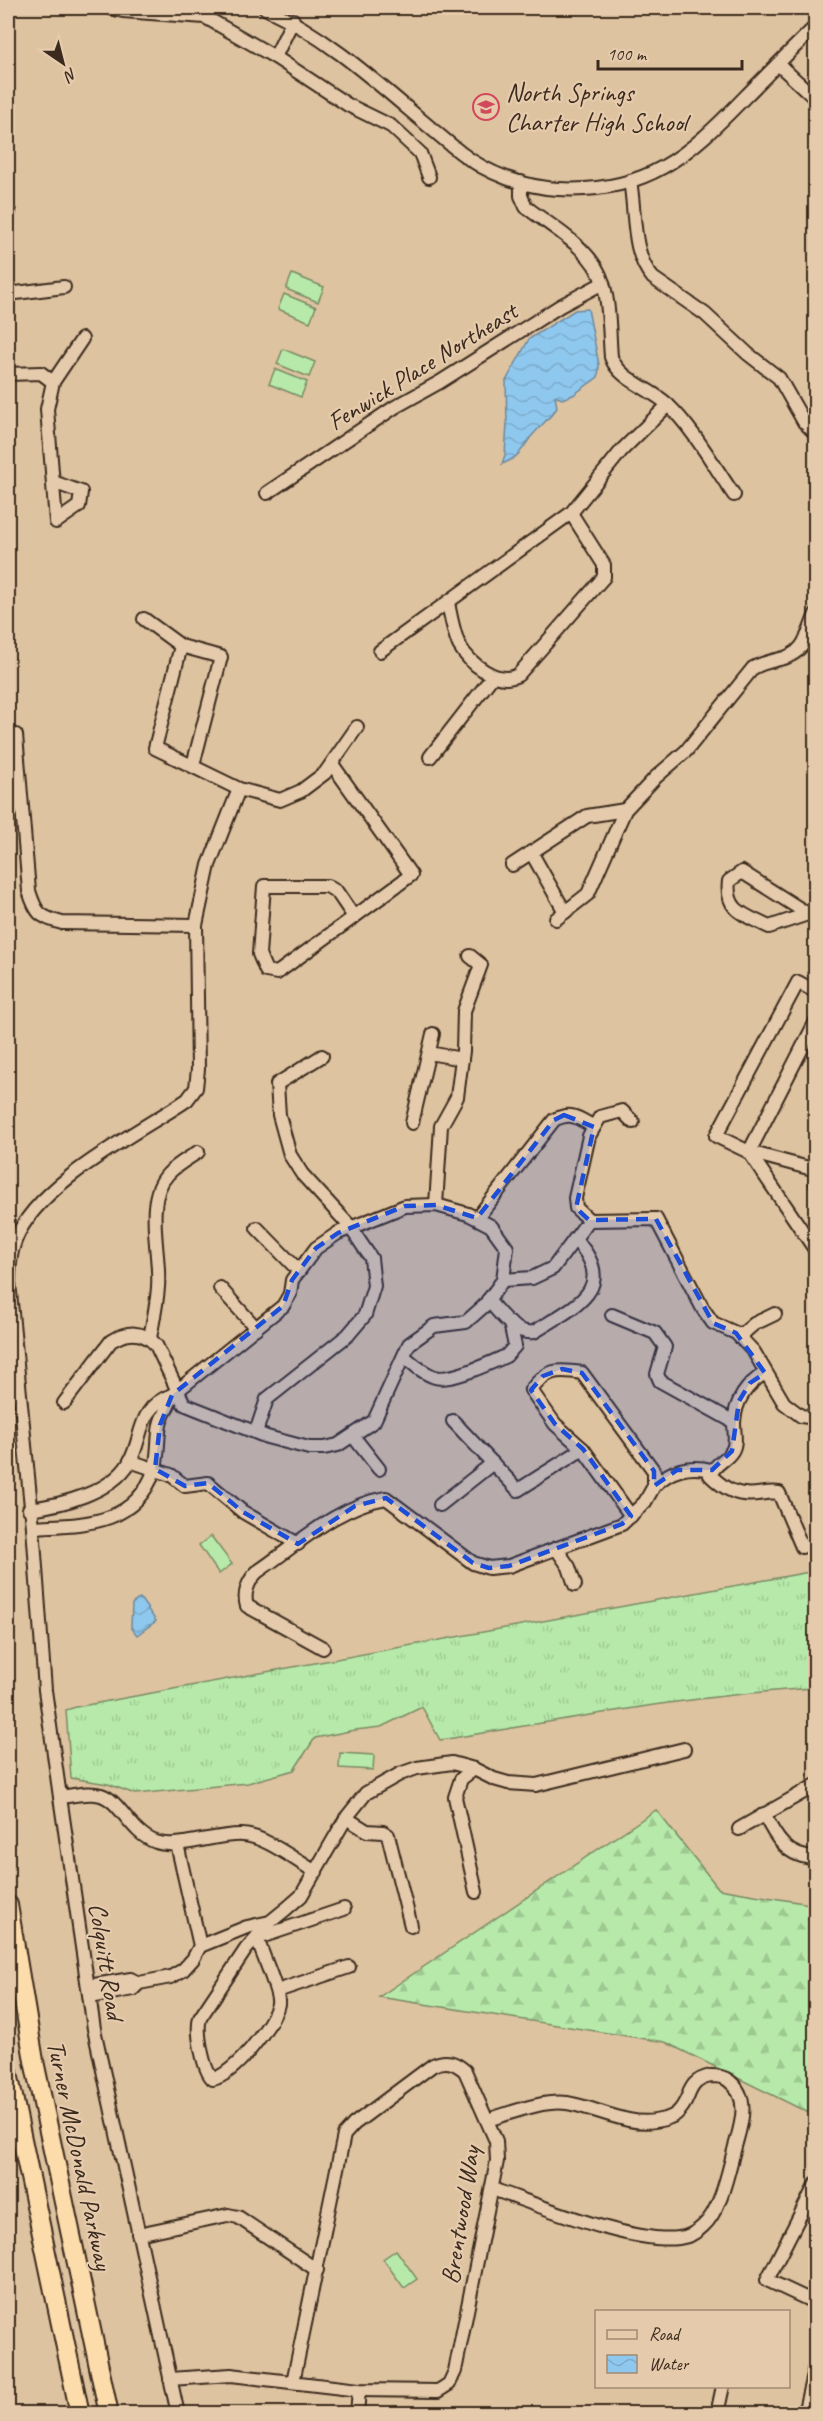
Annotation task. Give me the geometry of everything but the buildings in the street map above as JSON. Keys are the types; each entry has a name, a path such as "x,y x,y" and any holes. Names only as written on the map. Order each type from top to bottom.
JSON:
{"highway":[{"name":"Turner McDonald Parkway","path":"8,1905 34,2061 109,2414"},
{"name":"Turner McDonald Parkway","path":"8,2073 80,2414"}],"street":[{"path":"110,8 206,17 275,57 348,105 391,126 420,153 429,177"},
{"path":"265,8 293,20 331,45 464,155 492,171 520,182 548,188 577,190 603,188 630,181 670,164 698,145 816,26"},
{"path":"275,57 293,20"},
{"path":"778,64 816,99"},
{"path":"630,181 639,250 646,270 653,278 705,314 748,354 779,378 804,422 816,434"},
{"path":"520,182 520,196 526,207 585,252 596,267 603,283 611,357 615,366 621,373 649,388 668,405 734,495"},
{"name":"Fenwick Place Northeast","path":"267,493 395,407 440,382 560,306 603,283"},
{"path":"8,294 64,287"},
{"path":"53,482 47,409 54,382 82,339"},
{"path":"8,374 41,373 54,382"},
{"path":"380,651 571,513 622,450 668,405"},
{"path":"448,603 454,632 461,648 471,660 493,676 503,679 518,675 604,577 604,565 571,513"},
{"path":"531,852 561,916 588,894 625,810 656,777 686,751 753,668 796,654 801,650 816,614"},
{"path":"144,619 181,646 222,657 192,765"},
{"path":"181,646 155,748 239,789 280,800 301,791 325,773 357,728"},
{"path":"430,757 493,676"},
{"path":"16,735 29,891 34,907 44,919 62,923 196,925"},
{"path":"332,764 411,875 354,917 278,973 266,971 259,954 264,886 327,886 337,892 354,917"},
{"name":"Colquitt Road","path":"178,2414 138,2234 89,1991 60,1797 45,1690 33,1527 29,1509 9,1282 10,1262 15,1241 30,1215 61,1182 187,1100 196,1088 198,1069 196,925 209,865 239,789"},
{"path":"512,865 587,816 625,810"},
{"path":"742,872 812,912 769,927 734,908 728,894 729,881 742,872"},
{"path":"436,1205 441,1126 457,1097 462,1059 464,1011 481,965 470,956"},
{"path":"816,992 798,982 716,1136 748,1152 816,1170 816,1184"},
{"path":"748,1152 816,1021"},
{"path":"412,1123 433,1035"},
{"path":"429,1053 462,1059"},
{"path":"256,1432 267,1399 348,1335 365,1315 374,1286 371,1258 351,1228 302,1174 291,1155 279,1115 277,1084 322,1056"},
{"path":"633,1122 622,1111 600,1117 589,1136 575,1198 576,1208 590,1220 656,1219 703,1309 713,1323 736,1332 740,1336 754,1352 784,1404 801,1416 816,1418"},
{"path":"477,1218 554,1120 564,1115 573,1115 594,1127"},
{"path":"150,1338 158,1286 158,1252 153,1225 157,1197 167,1174 198,1152"},
{"path":"748,1152 816,1251"},
{"path":"29,1509 47,1507 103,1488 120,1475 130,1461 141,1423 150,1409 175,1393 283,1306 290,1294 292,1280 316,1248 338,1233 405,1206 436,1205 468,1214 491,1226 507,1248 504,1280 488,1300 466,1322 434,1326 409,1344 374,1421 338,1445 309,1448 256,1432 184,1404 175,1393 162,1354 150,1338 142,1335 127,1334 111,1341 64,1403"},
{"path":"504,1280 532,1278 553,1268 590,1220"},
{"path":"257,1228 299,1271"},
{"path":"488,1300 510,1323 526,1333 534,1332 590,1293 594,1285 591,1262 584,1248 575,1239"},
{"path":"220,1288 256,1328"},
{"path":"740,1336 754,1324 775,1314"},
{"path":"612,1315 655,1333 665,1347 657,1374 660,1380 734,1422"},
{"path":"404,1356 434,1377 442,1378 461,1374 506,1356 512,1351 515,1346 510,1323"},
{"path":"631,1515 583,1449 555,1424 531,1390 543,1376 562,1369 582,1373 654,1471 654,1486"},
{"path":"765,1373 750,1383 739,1401 734,1422 732,1451 712,1470 710,1475 721,1486 745,1495 769,1491 779,1493 802,1547"},
{"path":"33,1527 88,1524 116,1515 129,1507 142,1493 155,1469 160,1425 163,1414 175,1393"},
{"path":"453,1421 518,1490 583,1449"},
{"path":"353,1436 379,1469"},
{"path":"130,1461 171,1475 185,1486 208,1483 243,1512 298,1544"},
{"path":"440,1505 493,1463"},
{"path":"323,1648 245,1604 245,1595 251,1578 355,1506 386,1498 473,1563 489,1568 510,1566 622,1524 645,1502 654,1486 677,1470 697,1467 712,1470"},
{"path":"556,1548 569,1567 575,1586"},
{"path":"257,1938 277,1991 278,2004 244,2058 225,2074 213,2079 206,2068 197,2027 200,2018 246,1950 270,1922 301,1896 346,1818 366,1793 400,1774 426,1766 452,1763 508,1783 536,1785 684,1749"},
{"path":"474,1769 461,1779 455,1797 476,1892"},
{"path":"739,1829 816,1785"},
{"path":"60,1797 95,1794 111,1800 144,1838 159,1844 177,1844 241,1834 256,1837 316,1872"},
{"path":"764,1814 774,1835 786,1849 805,1858 816,1858"},
{"path":"346,1818 367,1831 383,1832 388,1835 411,1926"},
{"path":"177,1844 200,1946"},
{"path":"257,1938 344,1909"},
{"path":"89,1991 133,1989 139,1983 171,1977 183,1970 193,1959 200,1946 247,1927 270,1922"},
{"path":"277,1991 349,1967"},
{"name":"Brentwood Way","path":"170,2379 231,2374 293,2382 358,2390 438,2391 449,2384 454,2371 497,2161 496,2141 465,2071 457,2064 447,2062 433,2066 354,2124 344,2135 293,2382"},
{"path":"487,2120 536,2106 565,2103 634,2122 662,2120 676,2114 684,2103 690,2087 701,2078 715,2076 729,2081 744,2105 743,2119 720,2199 705,2225 690,2236 654,2238 609,2229 492,2189"},
{"path":"816,2184 767,2280 816,2302"},
{"path":"138,2234 228,2215 238,2217 317,2270"},
{"path":"804,2414 816,2362"},
{"path":"717,2414 723,2388"},
{"path":"357,2414 358,2390"}],"highlighted area":[{"path":"564,1115 594,1127 576,1208 589,1220 656,1219 713,1323 736,1333 765,1373 750,1383 739,1401 732,1451 712,1470 677,1470 654,1486 654,1471 582,1373 562,1369 543,1376 531,1390 555,1424 583,1449 631,1516 622,1524 509,1566 489,1568 473,1563 386,1498 355,1506 298,1544 243,1512 208,1483 185,1486 155,1469 160,1425 172,1395 283,1306 292,1280 316,1248 338,1233 405,1206 436,1205 477,1218 554,1120"}],"green space":[{"path":"292,274 324,287 318,302 286,289"},
{"path":"284,294 316,307 310,322 278,309"},
{"path":"283,349 315,362 309,377 277,364"},
{"path":"275,369 307,382 301,397 269,384"},
{"path":"211,1536 232,1564 219,1574 199,1545"},
{"path":"815,1571 815,1688 674,1702 440,1740 422,1707 381,1727 315,1738 294,1770 248,1783 135,1794 108,1784 71,1778 66,1710 76,1707"},
{"path":"340,1753 374,1755 373,1770 339,1768"},
{"path":"656,1810 719,1889 815,1905 815,2116 665,2042 379,1997"},
{"path":"396,2250 417,2279 404,2288 383,2259"}],"water":[{"path":"588,309 599,365 598,377 573,395 562,399 555,396 557,408 554,412 533,434 519,454 502,464 505,455 507,424 506,381 529,339 575,310"},
{"path":"140,1598 156,1621 137,1635 131,1627 132,1604"}],"place":[{"name":"North Springs Charter High School","path":"486,107"}]}
